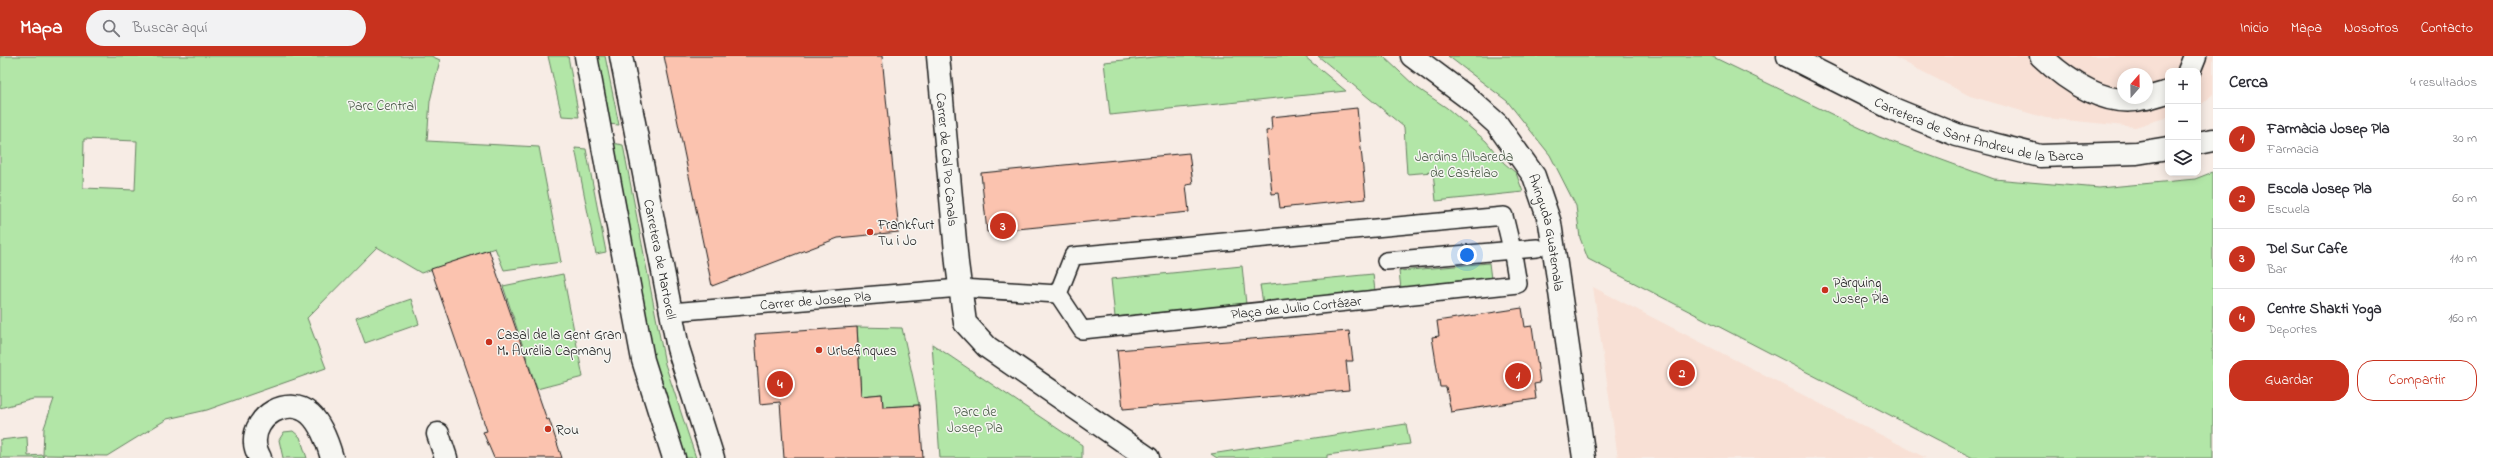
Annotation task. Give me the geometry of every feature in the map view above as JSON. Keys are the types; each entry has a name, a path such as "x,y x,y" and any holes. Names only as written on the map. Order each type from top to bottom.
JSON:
{"street":[{"path":"586,56 643,360 674,458"},
{"name":"Carretera de Martorell","path":"621,56 678,348 713,458"},
{"name":"Carrer de Cal Po Canals","path":"938,56 960,288"},
{"name":"Avinguda Guatemala","path":"1413,56 1467,97 1497,124 1534,176 1550,223 1584,458"},
{"path":"2041,56 2058,73 2095,94 2117,98"},
{"path":"2190,68 2195,56"},
{"name":"Carretera de Sant Andreu de la Barca","path":"1794,58 1891,108 1957,135 2040,156 2137,153 2165,148"},
{"path":"2153,96 2165,93"},
{"path":"2201,142 2213,140"},
{"name":"Plaça de Julio Cortázar","path":"1504,216 1518,284 1082,330 1058,294 1073,256 1504,216"},
{"path":"1386,261 1537,248"},
{"path":"1058,294 960,288 965,323 987,347 1148,458"},
{"name":"Carrer de Josep Pla","path":"671,312 960,288"},
{"path":"260,458 255,443 258,429 265,418 279,408 293,407 308,413 316,421 332,458"},
{"path":"438,434 446,458"}],"shaded area":[{"path":"1892,56 2213,56 2213,94 2201,105 2201,68 2165,68 2165,118 2135,127 2046,118 1970,96"},
{"path":"1593,287 1926,458 1618,458"}],"green space":[{"name":"Parc Central","path":"0,56 431,56 440,60 430,101 427,141 539,147 561,262 504,270 495,248 421,273 377,247 307,318 326,368 207,410 167,419 107,456 44,455 43,458 0,458 0,440 27,437 28,456 43,455 44,428 54,399 33,399 0,408","holes":["84,139 137,141 135,190 83,188"]},
{"path":"548,56 568,56 579,117 562,116"},
{"path":"594,56 605,56 619,125 607,124"},
{"path":"1165,56 1304,56 1346,91 1110,115 1104,62"},
{"name":"Jardins Albareda de Castelao","path":"1318,56 1383,56 1416,87 1447,108 1486,141 1504,163 1516,173 1523,192 1436,201 1433,172 1407,174 1404,127"},
{"path":"1448,56 1711,56 1879,137 1994,179 2099,188 2195,179 2213,172 2213,458 1973,458 1588,259 1580,238 1576,206 1550,155 1507,101"},
{"path":"612,143 623,145 665,364 696,458 686,458 656,367"},
{"path":"575,148 586,149 606,252 596,254"},
{"path":"1489,263 1491,279 1401,289 1399,271"},
{"path":"1242,266 1246,304 1115,317 1111,279"},
{"path":"563,274 583,377 537,389 503,286"},
{"path":"1373,274 1375,291 1263,303 1260,285"},
{"path":"411,299 419,324 365,343 356,318"},
{"path":"857,327 902,328 919,405 883,407 882,394 861,396"},
{"name":"Parc de Josep Pla","path":"932,344 1082,445 1082,458 940,458"},
{"path":"1406,424 1410,444 1327,455 1327,458 1217,458 1211,454"},
{"path":"293,431 300,437 307,458 283,458 279,440 284,432"}],"building":[{"path":"664,56 882,56 899,232 838,238 712,286"},
{"path":"1357,108 1366,199 1280,208 1278,193 1272,194 1266,131 1272,130 1271,117"},
{"path":"1189,153 1193,184 1186,185 1189,212 987,232 981,173"},
{"name":"Casal de la Gent Gran M. Aurèlia Capmany","path":"489,250 547,420 549,419 562,458 494,458 483,432 487,431 431,269"},
{"path":"1522,308 1525,327 1532,326 1540,383 1534,384 1536,399 1451,412 1446,387 1440,387 1432,337 1439,336 1437,321"},
{"path":"857,327 861,396 882,394 883,407 919,405 923,458 784,458 780,402 760,404 755,334"},
{"path":"1349,331 1353,361 1346,361 1349,390 1123,409 1117,350"}],"place":[{"name":"Del Sur Cafe","path":"1003,226"},
{"name":"Frankfurt Tu i Jo","path":"870,232"},
{"name":"Pàrquing Josep Pla","path":"1825,290"},
{"name":"Casal de la Gent Gran M. Aurèlia Capmany","path":"489,342"},
{"name":"Urbefinques","path":"819,350"},
{"name":"Escola Josep Pla","path":"1682,373"},
{"name":"Farmàcia Josep Pla","path":"1518,376"},
{"name":"Centre Shakti Yoga","path":"780,384"},
{"name":"Rou","path":"548,429"}]}
